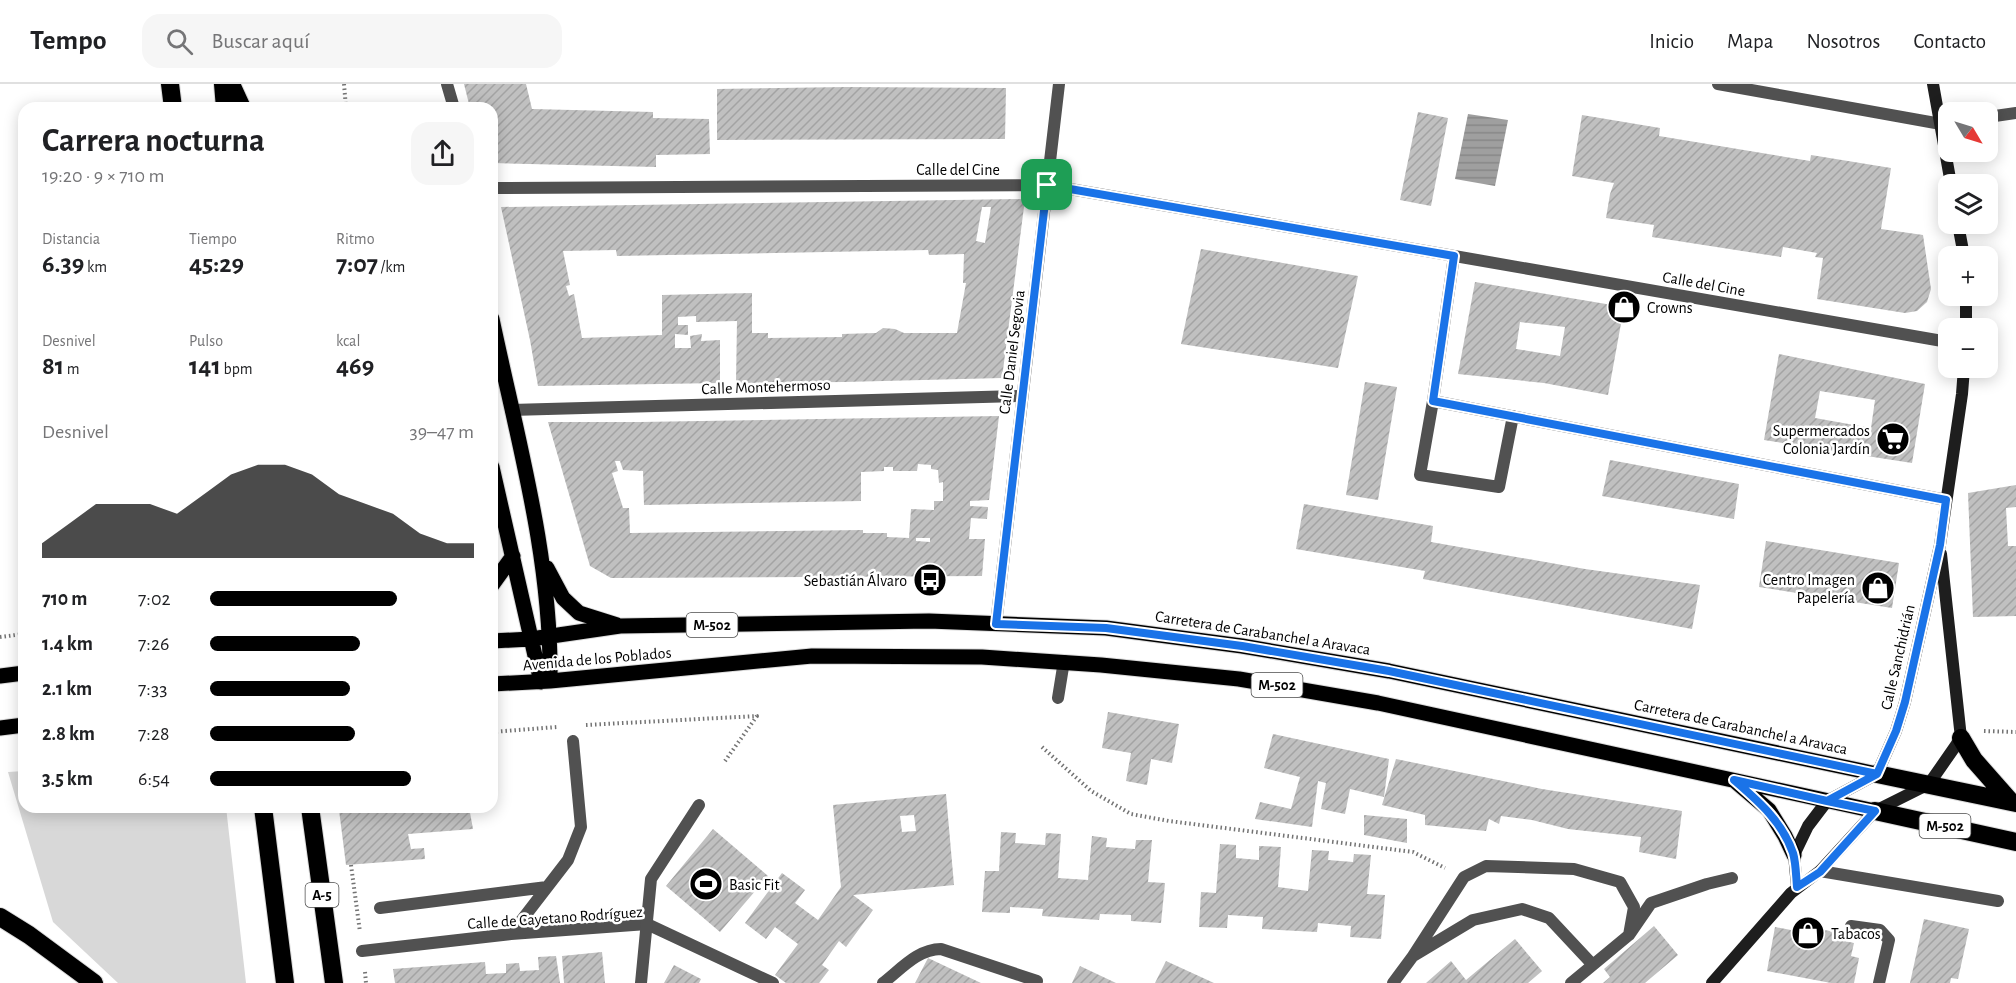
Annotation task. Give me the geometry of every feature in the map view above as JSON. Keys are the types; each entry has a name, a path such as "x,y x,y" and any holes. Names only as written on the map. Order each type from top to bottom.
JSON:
{"highway":[{"path":"170,84 172,102"},
{"path":"223,84 224,102"},
{"path":"231,84 239,102"},
{"path":"1969,734 1980,767 2014,803"},
{"name":"Carretera de Carabanchel a Aravaca","path":"1877,774 2014,803"},
{"name":"M-502","path":"1875,811 2016,842"},
{"path":"264,813 285,983"},
{"name":"A-5","path":"311,813 334,983"},
{"path":"0,917 29,935 94,983"}],"main road":[{"path":"498,348 543,560 551,636 545,681"},
{"path":"498,492 531,639 545,681"},
{"path":"498,577 513,556"},
{"path":"543,560 563,598 579,613 620,626"},
{"name":"Carretera de Carabanchel a Aravaca","path":"498,641 531,639 620,626 929,621 1106,628 1242,646 1389,671 1877,774"},
{"name":"Avenida de los Poblados","path":"498,684 812,656 982,657 1064,662"},
{"name":"M-502","path":"1064,662 1239,678 1367,701 1875,811"},
{"path":"0,676 18,674"},
{"path":"0,728 18,726"},
{"path":"1734,780 1769,810 1794,855"}],"street":[{"path":"447,84 452,102"},
{"name":"Calle Daniel Segovia","path":"996,624 1059,84"},
{"path":"1718,84 1938,123"},
{"path":"1933,84 1938,102"},
{"path":"1998,116 2016,114"},
{"name":"Calle del Cine","path":"498,188 1047,185 1938,340"},
{"path":"1454,256 1433,401 1419,475 1499,487 1513,416"},
{"name":"Calle Sanchidrián","path":"1877,774 1896,731 1905,702 1940,545 1963,378"},
{"name":"Calle Montehermoso","path":"511,410 1022,396"},
{"path":"1433,401 1946,500"},
{"name":"Calle Sanchidrián","path":"1940,545 1969,734"},
{"path":"1058,698 1064,662"},
{"path":"1712,983 1797,887 1820,872 1875,811 1929,784 1969,734"},
{"path":"511,934 568,860 581,827 573,741"},
{"path":"1797,887 1794,855 1808,826 1827,801 1877,774"},
{"path":"641,983 651,879 699,805"},
{"path":"1393,983 1464,878 1486,866 1574,869 1620,882 1634,907 1629,935"},
{"path":"1820,872 1998,901"},
{"path":"1571,983 1629,935 1651,903 1732,878"},
{"path":"380,908 548,887"},
{"path":"1413,956 1473,920 1522,909 1549,918 1592,964"},
{"name":"Calle de Cayetano Rodríguez","path":"362,951 511,934 647,924 773,983"},
{"path":"1851,926 1880,930 1889,940 1879,983"},
{"path":"883,983 917,955 928,949 941,950 1037,981"}],"path":[{"path":"344,84 346,102"},
{"path":"0,637 18,635"},
{"path":"585,726 757,716 725,761"},
{"path":"498,732 562,727"},
{"path":"1969,734 2016,732"},
{"path":"1042,747 1090,791 1131,814 1169,822 1413,852 1464,878"},
{"path":"351,865 366,983"}],"shaded area":[{"path":"1468,114 1508,120 1495,186 1455,179"},
{"path":"18,771 18,805 8,772"},
{"path":"20,813 227,813 246,983 118,983 53,922"}],"building":[{"path":"464,84 526,84 532,109 653,112 653,118 709,119 710,154 656,155 656,167 498,163 498,102 468,102"},
{"path":"1006,88 1005,139 717,140 717,89"},
{"path":"1418,112 1448,118 1431,206 1400,200"},
{"path":"1582,115 1660,128 1659,136 1810,161 1811,155 1891,168 1881,229 1923,235 1931,289 1927,302 1917,311 1905,313 1817,299 1823,258 1815,257 1817,253 1783,247 1781,257 1652,237 1654,225 1606,218 1614,183 1572,176"},
{"path":"1025,199 1002,378 736,383 737,321 696,322 696,316 678,317 678,325 688,325 688,335 675,334 675,348 691,348 690,336 702,334 701,341 720,340 720,383 538,386 501,207","holes":["982,207 991,207 985,243 976,241","616,250 617,256 928,250 929,255 964,254 963,283 966,283 957,333 904,333 895,329 883,328 876,333 842,334 842,337 768,338 768,333 752,333 752,293 662,295 662,335 582,338 574,294 569,296 566,286 570,285 563,251"]},
{"path":"1201,249 1358,276 1338,368 1181,344"},
{"path":"1475,282 1624,307 1608,395 1544,383 1458,374","holes":["1520,322 1565,327 1560,356 1516,349"]},
{"path":"1779,354 1925,384 1912,463 1764,440","holes":["1820,391 1875,400 1871,428 1815,418"]},
{"path":"1365,382 1397,387 1378,500 1346,495"},
{"path":"999,416 989,500 970,501 970,506 988,507 987,519 971,518 969,539 985,539 982,576 611,578 590,566 548,422","holes":["615,461 620,461 623,470 643,471 644,505 861,501 861,472 884,471 884,467 893,467 893,471 917,471 918,464 931,465 931,469 938,470 939,483 943,482 943,501 934,501 934,510 911,509 909,538 887,537 887,533 863,533 863,530 630,533 629,508 623,508 612,473 618,471","916,538 930,538 930,542 916,541"]},
{"path":"1610,460 1739,484 1734,519 1602,496"},
{"path":"2016,485 2016,507 2006,508 2008,546 2016,546 2016,616 1973,617 1968,493"},
{"path":"1304,504 1433,526 1431,542 1585,569 1700,585 1692,629 1423,579 1425,571 1296,549"},
{"path":"1766,541 1899,563 1892,608 1759,587"},
{"path":"1108,712 1179,724 1172,763 1151,759 1147,785 1126,781 1131,753 1102,748"},
{"path":"1273,734 1389,759 1384,797 1350,789 1345,814 1321,809 1326,783 1318,781 1312,827 1255,819 1260,802 1291,809 1300,777 1264,768"},
{"path":"1396,759 1542,789 1682,811 1676,859 1639,852 1641,837 1568,829 1532,820 1501,816 1499,824 1489,819 1486,831 1425,825 1425,815 1382,805"},
{"path":"946,794 954,885 853,895 873,910 846,947 839,941 822,965 829,970 819,983 786,983 775,975 798,944 775,927 766,939 745,923 782,873 805,890 795,903 818,920 841,887 833,805","holes":["914,815 916,831 902,832 900,816"]},
{"path":"339,813 470,813 473,829 408,834 411,849 424,848 425,859 346,865"},
{"path":"1364,815 1407,819 1407,843 1364,835"},
{"path":"713,829 768,876 720,932 666,886"},
{"path":"1001,832 1016,833 1015,843 1045,845 1046,833 1061,834 1058,878 1088,880 1092,836 1107,838 1106,847 1135,849 1136,840 1152,840 1148,882 1165,883 1161,923 1131,921 1131,915 1100,914 1099,920 1042,916 1043,909 1010,907 1010,913 982,912 985,871 999,871"},
{"path":"1220,844 1236,845 1236,858 1259,860 1259,846 1281,847 1278,887 1308,891 1312,850 1329,851 1328,860 1353,862 1354,854 1371,855 1367,894 1385,895 1381,939 1350,937 1351,926 1318,923 1317,932 1262,929 1263,917 1228,915 1227,928 1199,927 1201,892 1216,893"},
{"path":"1924,919 1969,929 1958,979 1951,978 1950,983 1910,983"},
{"path":"1797,925 1841,933 1840,940 1854,943 1851,956 1859,958 1854,983 1831,983 1767,971 1775,927 1796,931"},
{"path":"1654,926 1678,955 1645,983 1603,983 1610,977 1604,969"},
{"path":"1515,939 1542,971 1528,983 1426,983 1451,961 1466,980"},
{"path":"602,952 605,983 564,983 562,956"},
{"path":"556,956 560,983 395,983 393,969 485,962 486,974 506,973 506,964 519,963 520,971 539,970 538,957"},
{"path":"928,958 981,983 915,983"},
{"path":"1166,961 1214,983 1155,983"},
{"path":"674,965 701,979 699,983 664,983"},
{"path":"1080,966 1116,983 1072,983"}],"place":[{"name":"Crowns","path":"1624,307"},
{"name":"Supermercados Colonia Jardín","path":"1893,439"},
{"name":"Sebastián Álvaro","path":"930,580"},
{"name":"Centro Imagen Papelería","path":"1878,588"},
{"name":"Basic Fit","path":"706,884"},
{"name":"Tabacos","path":"1808,933"}],"route":[{"path":"1047,185 996,624 1106,628 1242,646 1389,671 1877,774 1827,801 1734,780 1769,810 1785,836 1794,855 1797,887 1820,872 1875,811 1827,801 1877,774 1896,731 1905,702 1940,545 1946,500 1433,401 1454,256 1047,185"}]}
